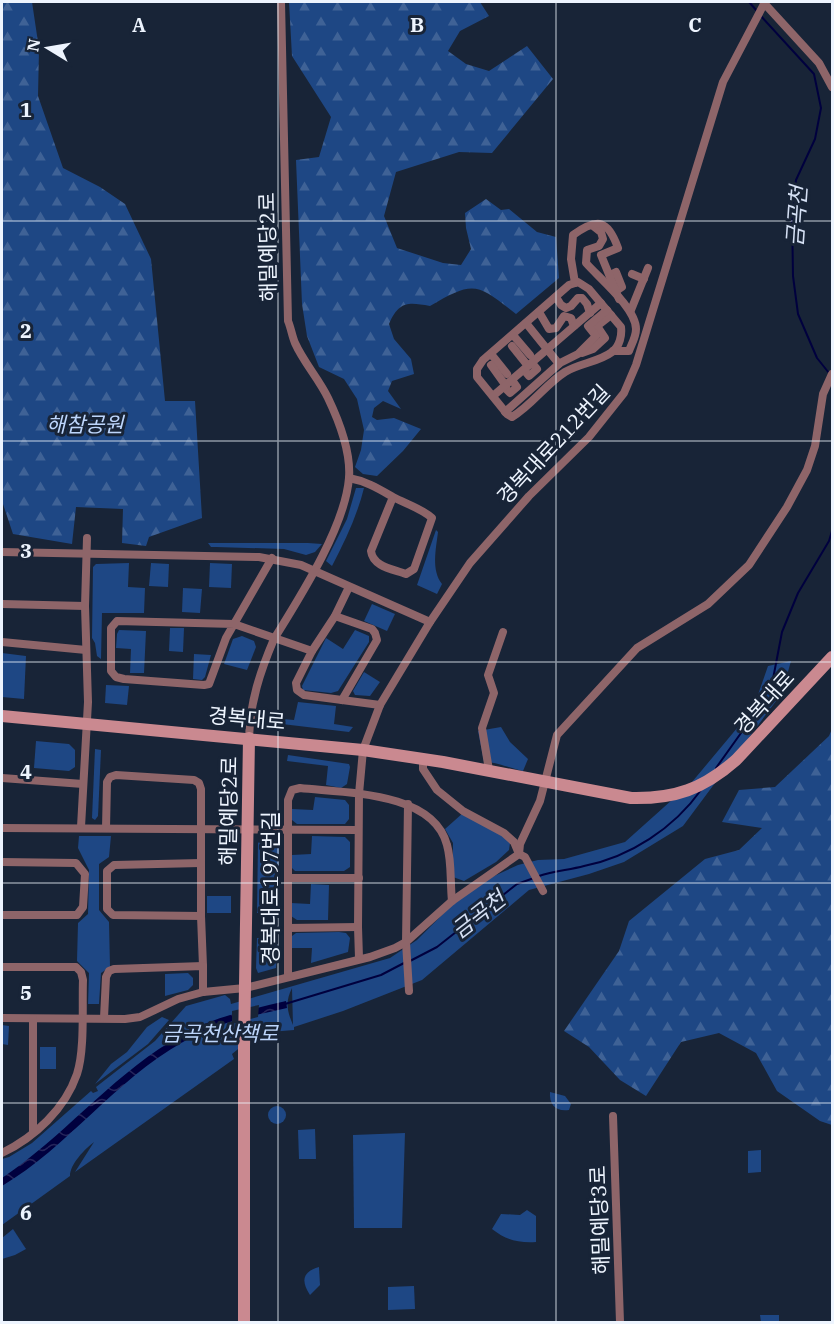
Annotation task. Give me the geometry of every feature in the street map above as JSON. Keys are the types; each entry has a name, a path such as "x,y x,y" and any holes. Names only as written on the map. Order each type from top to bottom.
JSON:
{"street":[{"name":"해밀예당2로","path":"244,1323 247,829 249,738 253,699 274,639 314,571 343,510 349,478 349,464 339,425 327,396 295,343 288,321 281,2"},
{"path":"765,2 819,63 832,87"},
{"name":"경복대로212번길","path":"359,958 359,794 363,750 380,705 430,622 470,563 491,537 589,437 624,393 640,351 723,82 765,2"},
{"path":"592,225 601,232 603,240 598,246 587,250 586,263 631,310 636,326 635,337 628,351 613,351 563,373 524,410 513,417 505,412 477,377 477,369 491,354 569,285 575,283 583,284 621,327 622,334 613,351"},
{"path":"575,283 571,259 573,235 592,225 606,225 612,231 618,248 602,255 618,295"},
{"path":"631,310 648,268"},
{"path":"632,274 644,279"},
{"path":"556,297 563,308 572,306 578,298 582,298 590,313"},
{"path":"512,365 547,350 590,313 606,309"},
{"path":"505,412 559,364 593,349 606,338 597,326 606,309"},
{"path":"539,312 549,329 556,328 564,316 571,318 574,327"},
{"path":"526,323 559,364"},
{"path":"493,396 512,365 513,335"},
{"path":"630,346 640,351"},
{"path":"491,354 512,365"},
{"path":"522,855 520,844 540,801 557,735 637,648 708,604 749,565 787,507 807,470 815,446 823,394 831,378"},
{"path":"349,478 377,487 427,513 432,518 414,569 406,574 375,563 372,558 371,551 393,497"},
{"path":"81,828 87,724 88,662 85,606 87,538"},
{"path":"2,552 272,558 295,563 430,622"},
{"path":"272,558 234,624 209,684 124,679 116,677 111,671 111,628 117,621 234,624 312,651"},
{"path":"349,587 335,616 312,651 296,683 297,690 304,695 380,705"},
{"path":"2,604 85,606"},
{"path":"335,616 372,629 376,640 342,700"},
{"path":"489,770 482,728 494,693 488,675 502,632"},
{"path":"2,642 86,650"},
{"name":"경복대로","path":"2,716 363,750 489,770 631,798 667,797 694,789 723,772 832,657"},
{"path":"423,759 423,769 437,790 463,811 504,833 514,842 543,891"},
{"path":"106,828 107,782 110,777 116,775 194,780 199,783 202,828 203,992"},
{"path":"2,778 83,784"},
{"name":"경복대로197번길","path":"288,976 288,800 292,790 300,788 359,794"},
{"path":"359,794 408,804 426,814 441,830 448,845 452,900"},
{"path":"408,804 406,942 409,991"},
{"path":"2,828 358,830"},
{"name":"경복대로197번길","path":"2,1018 125,1019 140,1017 178,999 203,992 245,988 370,957 406,942 452,900 522,855"},
{"path":"2,862 76,863 85,874 83,907 77,915 2,915"},
{"path":"201,863 114,865 107,872 107,909 113,915 201,916"},
{"path":"288,878 359,878"},
{"path":"288,928 358,927"},
{"path":"104,1018 106,977 109,970 203,966"},
{"path":"2,967 76,967 81,972 83,980 78,1072 67,1097 56,1113 16,1145 2,1153"},
{"path":"33,1019 33,1132"},
{"name":"해밀예당3로","path":"613,1116 620,1323"}],"green space":[{"name":"해참공원","path":"2,2 32,2 39,49 38,96 63,168 100,187 125,204 151,259 165,401 195,401 202,518 149,537 146,546 122,543 123,509 76,507 72,544 13,534 2,501"},
{"path":"289,2 480,2 489,16 460,31 448,51 466,64 489,71 527,46 553,79 492,153 459,152 396,172 384,216 397,248 443,263 461,265 471,249 465,213 486,199 501,210 509,209 537,232 556,237 559,278 516,314 492,296 475,289 457,292 430,306 410,304 397,311 389,324 394,339 411,359 414,374 392,381 388,391 401,409 383,401 374,408 372,417 377,420 394,418 421,429 403,451 377,476 363,474 355,467 361,450 364,430 357,399 344,379 319,367 307,336 302,304 296,160 319,157 331,117 292,56"},
{"path":"356,488 364,488 350,528 332,566 326,561 347,519"},
{"path":"436,530 438,532 435,566 442,584 437,594 417,585"},
{"path":"208,543 322,544 315,552 306,555 284,549 211,547"},
{"path":"129,563 128,587 145,588 144,613 102,613 101,659 97,656 92,638 93,567 96,564"},
{"path":"151,563 169,564 168,587 149,586"},
{"path":"210,563 232,564 231,588 209,587"},
{"path":"183,588 202,589 200,613 182,612"},
{"path":"372,604 395,614 387,631 364,621"},
{"path":"170,628 184,628 183,652 169,651"},
{"path":"119,630 146,631 144,673 130,673 131,649 116,648"},
{"path":"355,630 369,636 369,642 338,691 331,693 303,690 302,686 326,638 343,649"},
{"path":"242,636 254,641 256,647 247,670 224,664 233,639"},
{"path":"2,653 26,656 24,699 2,697"},
{"path":"194,654 211,655 205,677 202,680 193,679"},
{"name":"금곡천산책로","path":"791,661 782,693 683,826 624,862 529,890 422,980 343,1011 294,1027 294,1030 258,1033 232,1054 234,1059 75,1172 94,1142 75,1162 70,1176 2,1225 2,1159 32,1143 91,1091 93,1093 98,1091 96,1087 155,1041 186,1006 225,995 230,999 231,1004 390,958 417,940 453,904 492,877 518,865 538,860 564,859 625,842 692,782 753,709 768,666","holes":["292,988 293,1025 288,1007 288,998"]},
{"path":"364,672 380,682 370,696 355,695 353,691"},
{"path":"106,685 129,686 127,705 105,703"},
{"path":"298,702 336,706 334,724 353,727 349,732 282,724 283,719 294,720"},
{"path":"501,727 510,742 528,759 523,771 484,762 478,731"},
{"path":"832,729 832,1125 820,1121 777,1091 756,1053 719,1033 681,1042 646,1096 620,1080 589,1047 564,1031 619,951 629,921 705,859 739,850 762,828 722,822 739,790 775,787 829,736"},
{"path":"36,741 69,744 75,750 75,767 69,771 34,768"},
{"path":"95,749 101,750 98,816 95,820 92,818"},
{"path":"288,755 349,764 347,784 341,788 326,785 328,766 287,761"},
{"path":"315,797 345,800 349,805 349,819 345,824 297,824 292,820 292,809 313,810"},
{"path":"463,813 500,832 510,843 509,850 496,862 464,881 453,877 453,843 445,829"},
{"path":"79,836 111,836 109,857 99,864 99,910 109,922 110,967 101,973 99,1004 88,1004 89,973 77,961 78,923 88,914 89,870 78,848"},
{"path":"312,836 345,837 350,842 350,867 344,871 295,871 291,867 292,855 311,854"},
{"path":"263,839 276,840 279,847 278,914 257,913 258,843"},
{"path":"311,884 329,885 328,920 297,920 291,916 291,903 310,904"},
{"path":"207,896 231,896 231,913 207,913"},
{"path":"296,933 346,933 350,938 348,952 311,963 312,948 291,948 292,936"},
{"path":"257,938 278,938 276,968 258,973 256,968"},
{"path":"188,973 193,978 193,985 188,990 165,996 165,974"},
{"path":"162,1017 169,1020 148,1044 95,1084 111,1064 127,1052 147,1027"},
{"path":"2,1025 9,1026 8,1045 2,1044"},
{"path":"40,1047 56,1047 56,1069 40,1069"},
{"path":"550,1092 565,1096 571,1104 569,1110 554,1107"},
{"path":"277,1106 283,1109 286,1115 283,1121 277,1124 271,1121 268,1115 271,1109"},
{"path":"315,1129 316,1159 299,1159 298,1130"},
{"path":"405,1133 402,1228 354,1228 353,1135"},
{"path":"761,1150 761,1172 748,1173 748,1151"},
{"path":"527,1210 536,1216 536,1242 512,1240 492,1229 501,1214 520,1215"},
{"path":"13,1229 26,1249 2,1259 2,1238"},
{"path":"319,1267 320,1285 310,1295 304,1281 306,1274"},
{"path":"414,1286 415,1309 388,1310 388,1287"},
{"path":"760,1315 779,1315 779,1322 761,1322"}],"water":[{"path":"286,1001 287,1008 208,1030 158,1057 49,1152 2,1186 2,1178 45,1145 147,1057 170,1042 212,1021"}],"pier":[{"path":"259,1005 258,1017 232,1024 232,1011"}],"waterway":[{"name":"금곡천","path":"749,2 757,11"},
{"name":"금곡천","path":"760,15 814,74 821,108 815,139 796,180 792,210 793,276 798,314 817,358 829,373"},
{"name":"금곡천","path":"716,768 741,733 773,679 782,632 798,593 829,541 832,531"},
{"name":"금곡천","path":"539,876 601,862 634,848 650,839 678,817 701,790"},
{"name":"금곡천","path":"410,961 437,947 517,884 534,878"},
{"name":"금곡천","path":"285,1004 381,975 404,963"}]}
